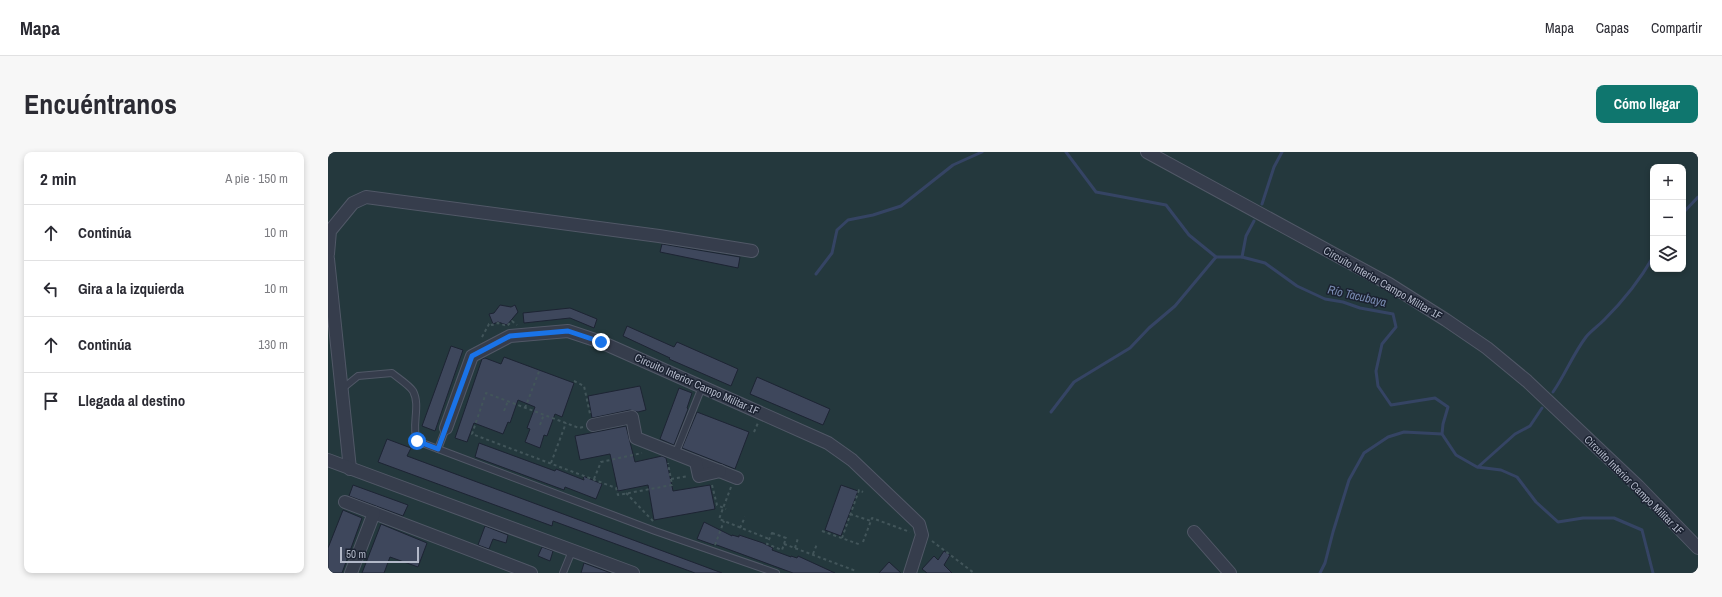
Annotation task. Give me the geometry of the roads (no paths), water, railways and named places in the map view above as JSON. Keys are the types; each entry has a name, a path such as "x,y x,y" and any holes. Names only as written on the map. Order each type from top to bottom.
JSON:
{"street":[{"name":"Circuito Interior Campo Militar 1F","path":"1147,152 1389,284 1487,348 1527,380 1638,486 1698,548"},
{"path":"328,254 330,231 353,204 366,197 659,236 752,251"},
{"path":"328,259 350,468"},
{"name":"Circuito Interior Campo Militar 1F","path":"446,428 472,356 510,336 568,331 601,342 828,443 852,460 919,524 922,535 910,573"},
{"path":"592,425 632,417 636,438 664,449 706,470 736,478"},
{"path":"328,460 633,573"},
{"path":"345,502 531,573"},
{"path":"351,573 374,513"},
{"path":"1194,532 1230,573"}],"lane":[{"path":"342,389 358,376 392,373 413,391 417,404 414,431 417,441 655,531 776,573"},
{"path":"678,447 702,387"},
{"path":"438,449 446,428"},
{"path":"563,573 572,551"}],"waterway":[{"path":"816,274 832,253 837,230 848,220 873,215 901,206 953,165 982,152"},
{"name":"Río Tacubaya","path":"1066,152 1096,192 1166,205 1189,235 1216,257 1242,257 1265,263 1297,286 1325,299 1343,302 1360,308 1393,314 1396,327 1382,344 1376,371 1378,386 1391,405 1435,398 1448,407 1442,434 1456,455 1477,467 1501,470 1517,477 1536,502 1558,522 1583,518 1614,518 1642,530 1653,573"},
{"path":"1262,204 1274,167 1282,152"},
{"path":"1686,210 1698,197"},
{"path":"1242,257 1246,236 1254,221"},
{"path":"1051,412 1074,382 1130,348 1149,328 1175,306 1216,257"},
{"path":"1553,392 1586,337 1624,298 1643,274 1650,262"},
{"path":"1478,467 1515,434 1530,426 1542,408"},
{"path":"1320,573 1325,563 1349,480 1364,453 1388,437 1404,432 1442,434"}]}
